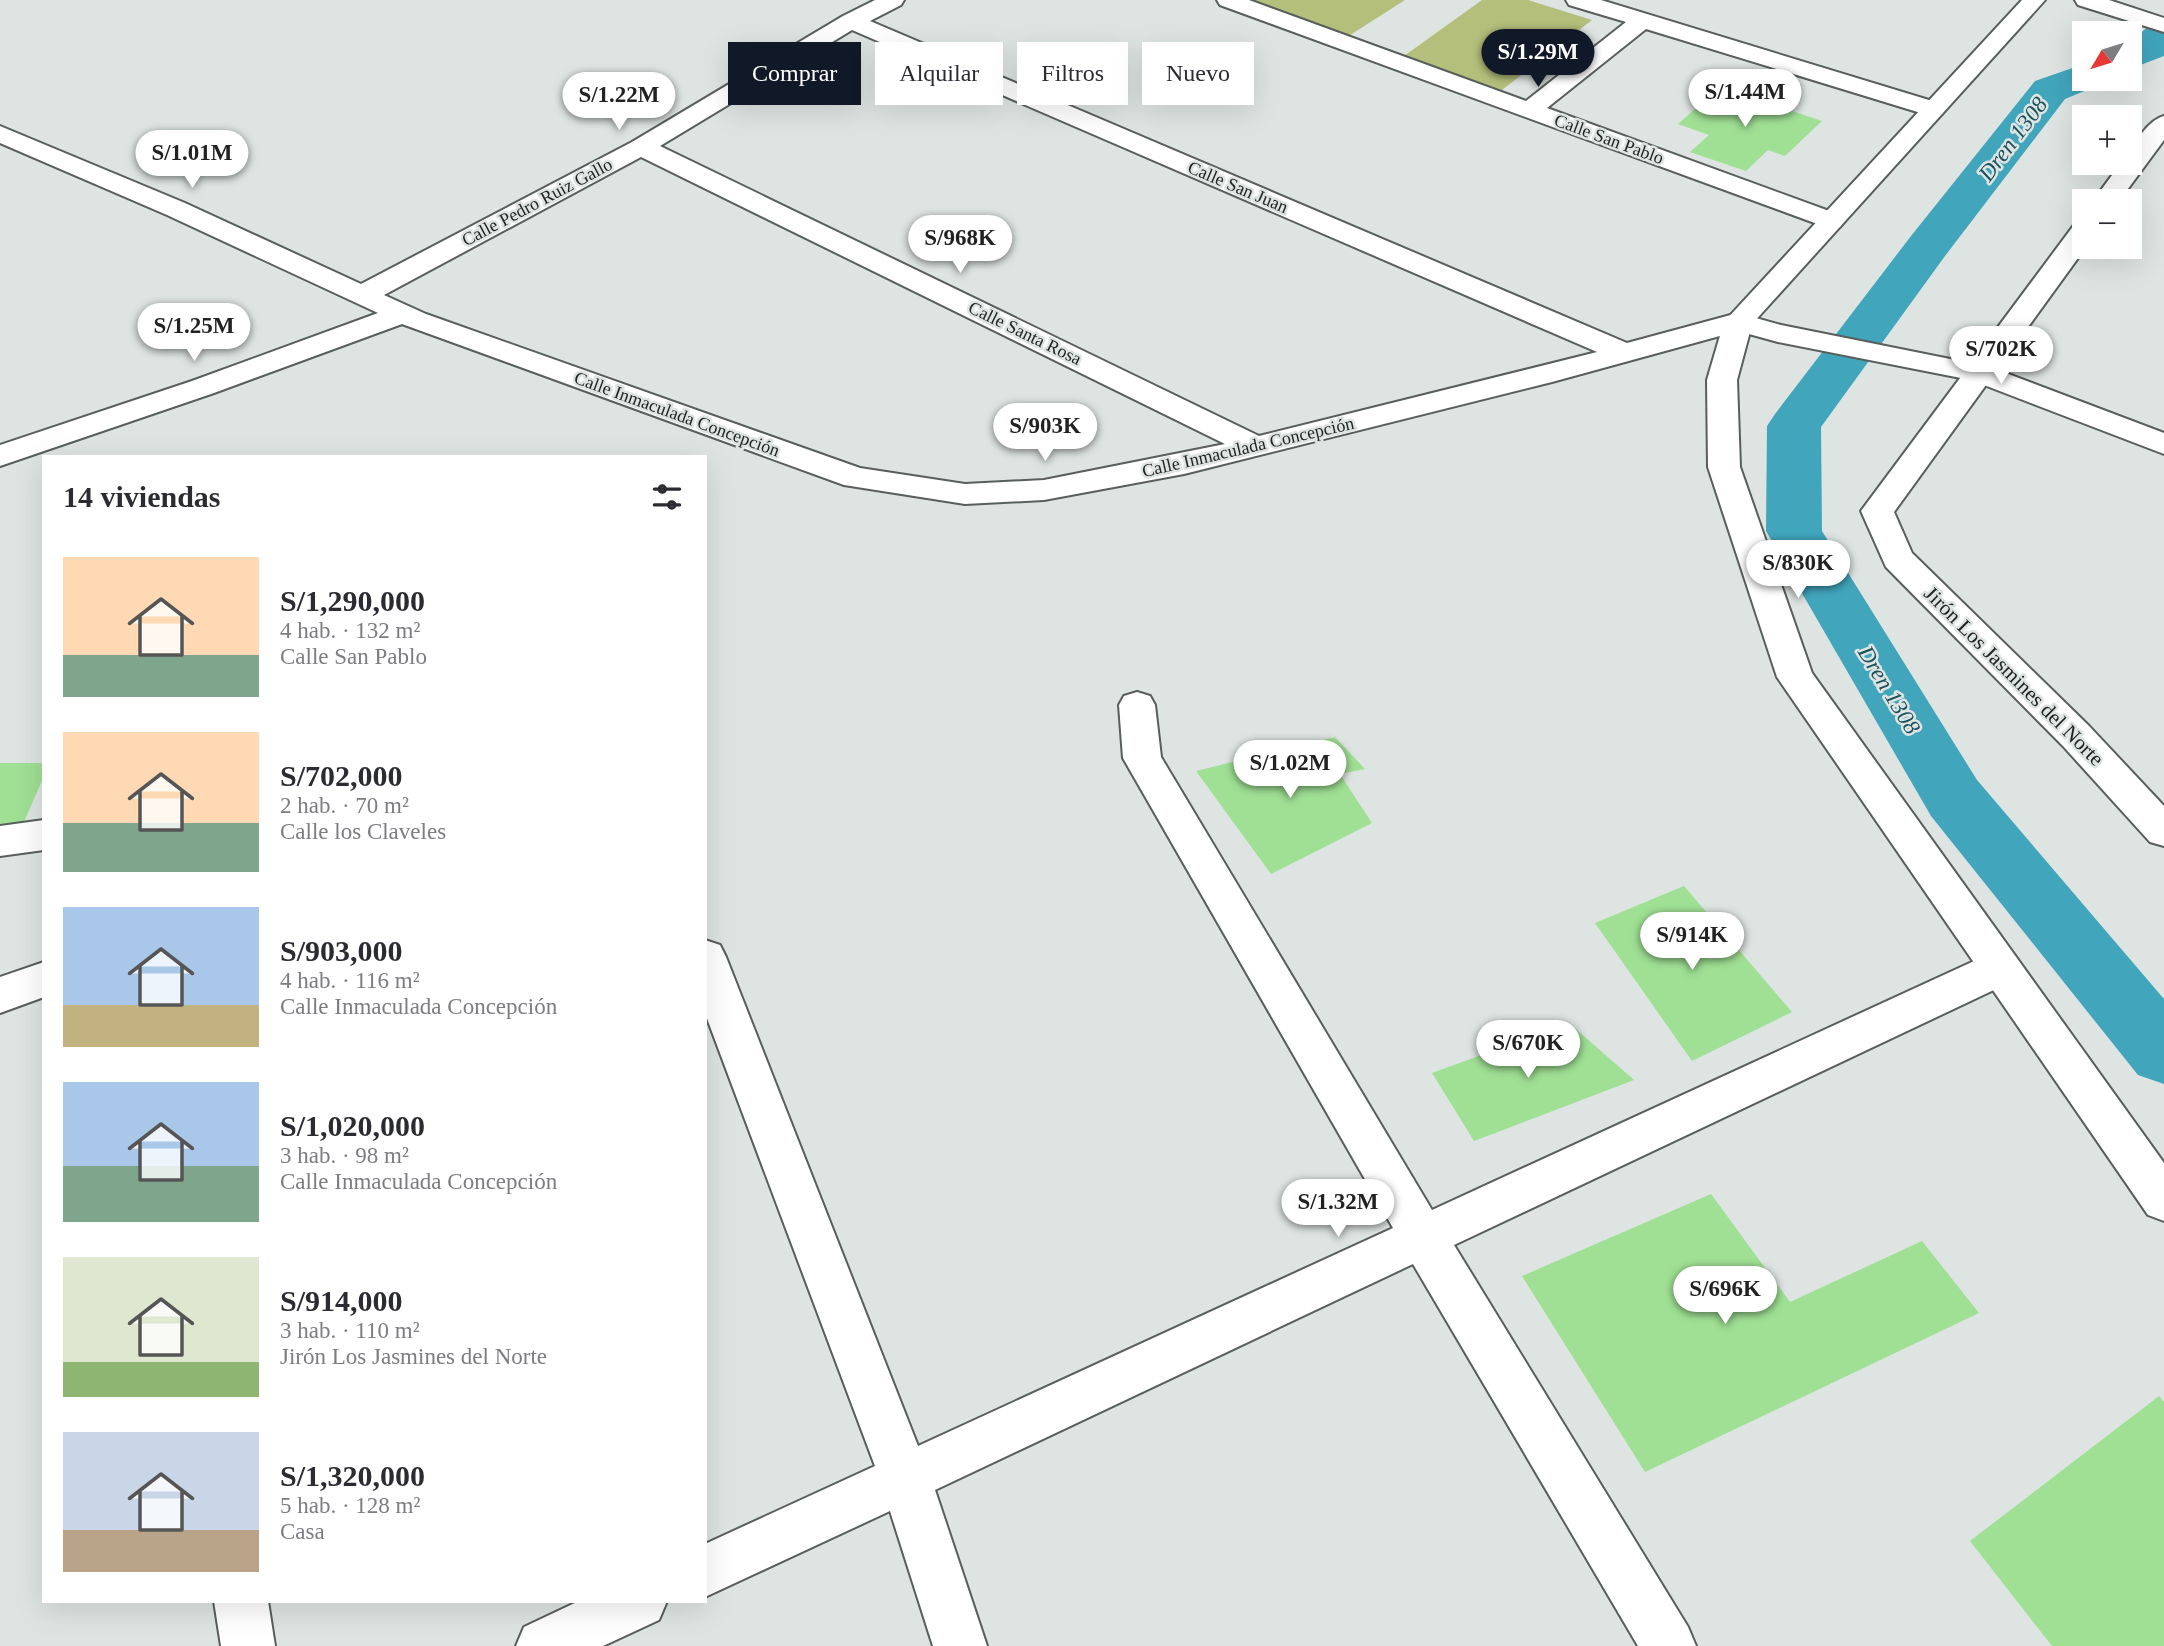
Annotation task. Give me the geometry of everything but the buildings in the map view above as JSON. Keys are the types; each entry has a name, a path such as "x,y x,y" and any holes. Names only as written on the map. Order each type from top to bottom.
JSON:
{"street":[{"name":"Calle Pedro Ruiz Gallo","path":"362,295 641,147 851,21 893,0"},
{"name":"Calle San Pablo","path":"1228,0 1831,221"},
{"path":"1577,0 1933,109"},
{"path":"2034,0 1738,322 1722,380 1724,467 1795,677 2164,1200"},
{"path":"2086,0 2112,3 2164,25"},
{"path":"1530,110 1643,20"},
{"name":"Calle San Juan","path":"851,21 1625,353"},
{"path":"2115,189 2164,123"},
{"name":"Calle Inmaculada Concepción","path":"0,134 176,209 403,314 855,478 965,494 1044,490 1184,464 1738,322"},
{"name":"Calle Santa Rosa","path":"641,147 1257,446"},
{"path":"1979,373 2072,247"},
{"path":"0,456 203,387 403,314"},
{"path":"1738,322 1778,333 1979,373 2164,443"},
{"name":"Jirón Los Jasmines del Norte","path":"1979,373 1877,511 1898,559 2076,736 2164,831"},
{"path":"1137,705 1142,758 1423,1237 1670,1646"},
{"path":"0,841 42,835"},
{"path":"707,962 905,1478 960,1646"},
{"path":"707,1570 2000,968"},
{"path":"0,995 42,980"},
{"path":"241,1603 248,1646"},
{"path":"543,1646 635,1603"}],"green space":[{"path":"1244,0 1405,0 1347,37"},
{"path":"1482,0 1528,0 1592,20 1502,90 1404,56"}],"waterway":[{"name":"Dren 1308","path":"2142,51 2164,34"},
{"name":"Dren 1308","path":"2072,81 2050,90 1928,246 1794,426 1794,531 1954,798 2164,1052"}]}
